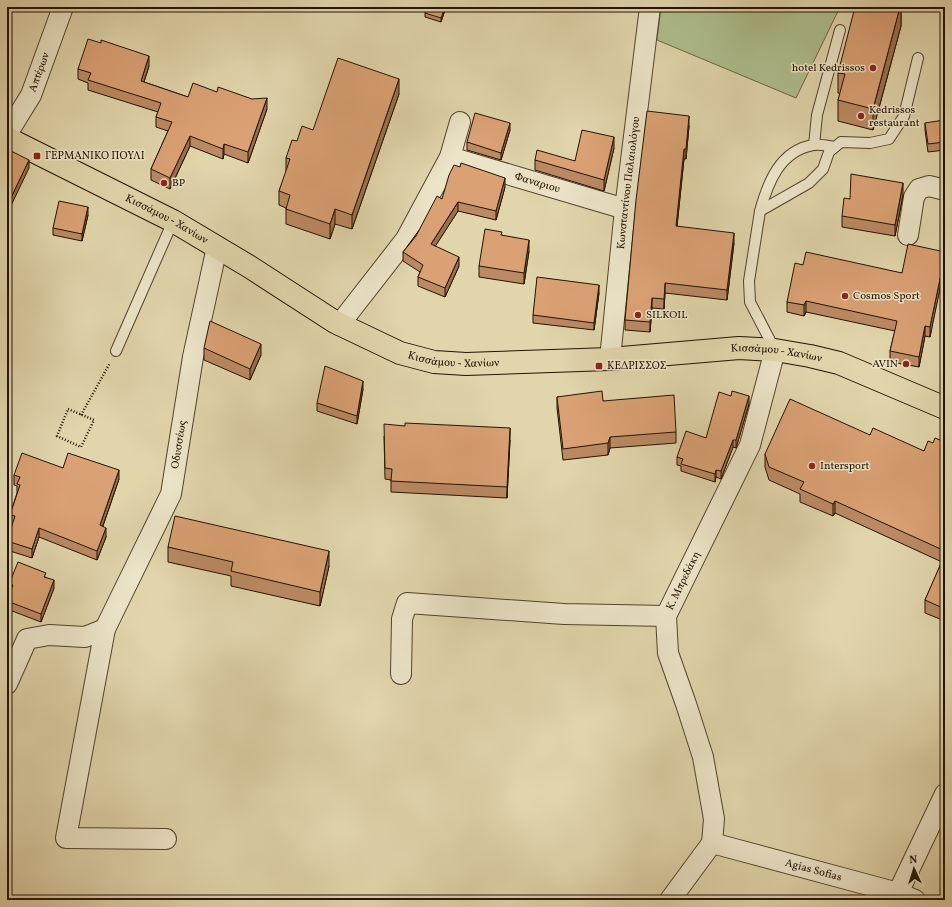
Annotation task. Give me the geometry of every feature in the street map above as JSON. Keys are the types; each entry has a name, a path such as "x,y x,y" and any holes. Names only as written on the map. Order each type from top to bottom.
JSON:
{"main road":[{"name":"Κισσάμου - Χανίων","path":"7,138 172,221 217,247 339,324 400,353 434,362 466,364 610,359 739,348 775,350 839,363 945,408"}],"street":[{"name":"Απτέρων","path":"7,134 31,95 63,7"},
{"name":"Κωνσταντίνου Παλαιολόγου","path":"610,359 625,210 650,7"},
{"path":"339,324 406,239 450,157 460,122"},
{"name":"Φαναριου","path":"450,157 625,210"},
{"path":"908,235 914,197 919,189 928,186 945,190"},
{"name":"Οδυσσέως","path":"166,839 66,838 105,629 171,494 193,357 217,247"},
{"name":"Κ. Μπρεδάκη","path":"712,843 714,819 702,757 686,704 668,653 666,616 750,445 775,350"},
{"path":"402,674 402,619 407,603 564,614 666,616"},
{"path":"7,684 26,639 49,635 85,637 105,629"},
{"path":"906,896 945,794"},
{"path":"670,900 712,843"},
{"name":"Agias Sofias","path":"712,843 906,896"}],"lane":[{"path":"814,145 817,114 840,30"},
{"path":"760,211 809,183 823,169 829,152 841,142 870,143 889,139 904,116 918,58"},
{"path":"775,350 750,302 749,280 760,211 766,189 777,167 792,153 814,145 835,147"},
{"path":"116,351 172,221"}],"path":[{"path":"81,415 116,351"},
{"path":"68,409 81,415 94,420 81,447 57,436 68,409"}],"green space":[{"path":"661,7 840,7 796,98 657,40"}],"building":[{"path":"7,7 10,7 7,20"},
{"path":"428,7 445,7 441,18 425,13"},
{"path":"855,7 900,7 873,109 838,100 845,74 838,73"},
{"path":"88,39 101,43 101,40 149,56 141,81 188,97 193,83 217,92 218,87 252,99 267,98 248,152 224,144 223,149 190,136 170,178 151,169 172,122 156,117 161,103 88,80 91,73 78,69"},
{"path":"338,58 399,79 352,215 335,209 330,224 286,209 290,195 279,191 290,159 286,158 292,140 297,141 302,126 313,130"},
{"path":"647,111 689,116 676,226 734,233 727,290 665,283 664,299 652,298 650,322 625,320 636,200"},
{"path":"475,113 510,123 501,153 467,142"},
{"path":"944,120 945,142 928,144 925,123"},
{"path":"582,130 614,137 604,180 535,160 537,150 575,161"},
{"path":"7,149 29,160 7,206"},
{"path":"461,163 505,178 496,211 458,202 431,244 459,257 445,288 418,277 423,265 403,252 416,236 437,196 442,199 449,175 454,165 460,167"},
{"path":"851,174 903,183 895,225 842,216 844,198 850,199"},
{"path":"59,201 88,207 82,234 53,228"},
{"path":"485,229 502,232 501,235 529,240 524,273 479,266"},
{"path":"908,244 945,252 930,327 925,326 919,357 890,351 897,321 806,301 804,305 787,302 795,263 803,265 806,252 902,273"},
{"path":"537,277 599,285 594,323 533,315"},
{"path":"210,321 261,344 250,369 204,348"},
{"path":"325,366 363,381 357,416 317,403"},
{"path":"602,391 603,401 674,395 676,432 610,437 608,443 563,449 557,397"},
{"path":"732,391 749,396 736,440 733,440 721,471 716,470 715,474 681,464 683,459 677,457 686,431 706,438 719,392 731,396"},
{"path":"790,399 870,435 873,428 924,451 928,441 933,443 935,438 945,442 945,527 942,534 945,535 945,551 835,501 833,504 800,489 804,482 769,467 765,454"},
{"path":"405,423 510,428 507,487 391,481 392,469 385,468 384,424 405,426"},
{"path":"22,453 63,468 68,453 119,470 100,525 106,528 97,551 39,528 32,549 7,541 15,516 10,515 20,485 17,484 20,477 14,475"},
{"path":"175,516 329,551 320,592 231,571 233,562 168,547"},
{"path":"945,554 945,609 925,600"},
{"path":"18,562 46,573 44,577 54,580 41,614 7,601 13,585 9,584"}],"place":[{"name":"hotel Kedrissos","path":"873,68"},
{"name":"Kedrissos restaurant","path":"861,116"},
{"name":"ΓΕΡΜΑΝΙΚΟ ΠΟΥΛΙ","path":"37,156"},
{"name":"BP","path":"164,183"},
{"name":"Cosmos Sport","path":"845,296"},
{"name":"SILKOIL","path":"638,315"},
{"name":"AVIN","path":"906,364"},
{"name":"ΚΕΔΡΙΣΣΟΣ","path":"599,366"},
{"name":"Intersport","path":"812,466"}]}
